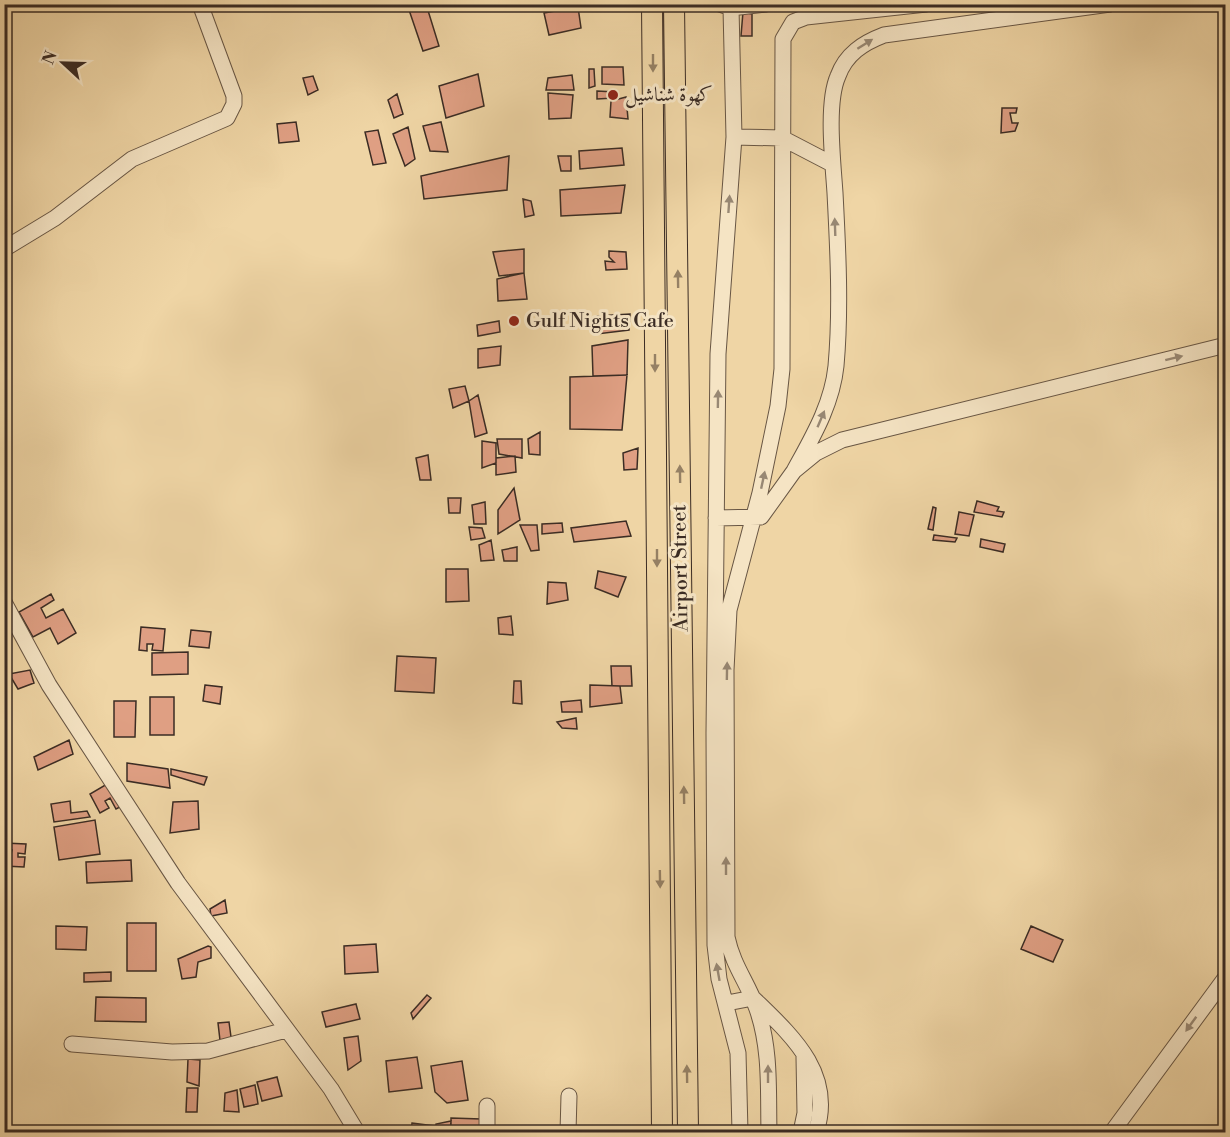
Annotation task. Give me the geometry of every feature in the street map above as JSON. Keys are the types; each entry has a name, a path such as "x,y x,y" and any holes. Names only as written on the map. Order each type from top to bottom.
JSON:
{"main road":[{"name":"Airport Street","path":"652,4 662,1132"},
{"name":"Airport Street","path":"674,4 688,1132"}],"street":[{"path":"4,249 48,223 132,159 227,118 232,112 234,96 200,4"},
{"path":"740,1132 738,1053 719,979 715,945 718,354 734,137 726,6 766,4"},
{"path":"769,1132 767,1052 753,998 734,962 726,924 726,670 729,610 774,430 782,381 782,45 785,32 794,22 806,17 926,4"},
{"path":"716,518 752,519 764,514 794,471 823,415 836,367 837,301 832,164 833,90 837,77 850,55 871,39 884,35 1110,4"},
{"path":"734,137 782,138 832,164"},
{"path":"794,471 816,453 842,440 1226,345"},
{"path":"4,602 49,685 178,883 331,1089 357,1132"},
{"path":"1112,1132 1226,977"},
{"path":"726,1003 753,998"},
{"path":"753,998 788,1032 811,1064 819,1084 820,1107 816,1132"},
{"path":"72,1044 172,1052 208,1052 286,1030"},
{"path":"801,1132 805,1113 804,1057"},
{"path":"568,1132 569,1096"},
{"path":"487,1106 487,1132"}],"building":[{"path":"407,4 426,4 439,46 423,51"},
{"path":"578,7 581,28 549,35 544,13"},
{"path":"743,12 752,14 752,36 741,36"},
{"path":"602,67 623,67 624,85 602,84"},
{"path":"589,69 594,69 595,86 589,88"},
{"path":"478,74 484,106 446,118 439,86"},
{"path":"572,75 574,90 546,90 548,78"},
{"path":"313,76 318,90 308,95 303,78"},
{"path":"597,91 615,92 614,98 597,99"},
{"path":"548,93 573,95 571,118 549,119"},
{"path":"397,94 403,114 394,118 388,100"},
{"path":"626,97 628,119 610,117 611,101"},
{"path":"1002,108 1017,108 1016,113 1010,113 1012,123 1018,123 1015,131 1001,133"},
{"path":"296,122 299,141 279,143 277,124"},
{"path":"441,122 448,152 430,151 423,126"},
{"path":"408,127 415,159 405,166 393,134"},
{"path":"378,130 386,163 373,165 365,132"},
{"path":"622,148 624,165 580,169 579,151"},
{"path":"509,156 507,190 424,199 421,176"},
{"path":"558,156 571,156 571,171 561,171"},
{"path":"625,185 621,213 561,216 560,190"},
{"path":"523,199 531,201 534,215 525,217"},
{"path":"524,249 524,273 499,276 493,252"},
{"path":"609,251 626,252 627,269 606,270 605,261 614,262 609,257"},
{"path":"524,273 527,299 498,301 497,279"},
{"path":"630,314 629,330 597,334 597,316"},
{"path":"499,321 500,332 478,336 477,325"},
{"path":"628,340 627,375 593,376 592,346"},
{"path":"501,346 500,365 478,368 478,349"},
{"path":"627,375 622,430 570,429 570,377"},
{"path":"465,386 469,401 453,408 449,389"},
{"path":"478,395 487,433 475,437 469,401"},
{"path":"540,432 540,455 529,454 528,439"},
{"path":"497,439 522,439 522,458 499,454"},
{"path":"482,441 496,443 496,463 482,468"},
{"path":"638,448 637,469 624,470 623,453"},
{"path":"428,455 431,480 420,480 416,458"},
{"path":"515,456 516,472 496,475 496,458"},
{"path":"514,488 520,520 498,534 498,510"},
{"path":"448,498 461,498 460,513 449,513"},
{"path":"977,501 999,507 997,511 1004,512 1002,517 974,512"},
{"path":"485,502 486,524 474,524 472,505"},
{"path":"933,507 936,508 933,530 928,529"},
{"path":"959,512 974,515 969,536 955,534"},
{"path":"626,521 631,536 574,542 571,528"},
{"path":"562,523 563,532 542,534 542,524"},
{"path":"520,525 537,525 539,550 531,551"},
{"path":"469,527 482,528 485,538 471,540"},
{"path":"934,535 957,538 955,542 933,540"},
{"path":"981,539 1005,544 1003,552 980,547"},
{"path":"491,540 494,560 481,561 479,545"},
{"path":"517,547 517,561 504,561 502,550"},
{"path":"446,569 468,569 469,601 446,602"},
{"path":"598,571 626,577 618,597 595,588"},
{"path":"548,582 566,583 568,600 547,604"},
{"path":"51,594 54,600 41,608 46,618 63,609 76,633 58,644 50,628 33,637 19,612"},
{"path":"511,616 513,635 499,634 498,618"},
{"path":"141,627 165,629 163,651 152,650 153,644 147,644 147,651 139,650"},
{"path":"191,630 211,632 209,648 189,646"},
{"path":"188,652 188,674 152,675 152,653"},
{"path":"397,656 436,658 434,693 395,691"},
{"path":"611,666 631,666 632,686 612,686"},
{"path":"30,670 34,683 18,689 9,674"},
{"path":"514,681 521,681 522,704 513,703"},
{"path":"205,685 222,687 220,704 203,701"},
{"path":"590,685 620,686 622,703 590,707"},
{"path":"150,697 174,697 174,735 150,735"},
{"path":"581,700 582,712 562,712 561,702"},
{"path":"114,701 136,701 135,737 114,737"},
{"path":"576,718 577,729 562,728 557,722"},
{"path":"69,740 73,754 38,770 34,757"},
{"path":"127,763 168,769 170,788 127,781"},
{"path":"171,769 207,777 204,785 171,775"},
{"path":"107,784 120,807 116,809 110,798 105,801 109,808 100,813 90,794"},
{"path":"70,801 71,813 87,811 90,817 54,822 51,804"},
{"path":"198,801 199,829 170,833 173,802"},
{"path":"95,820 100,854 59,860 54,827"},
{"path":"4,843 26,844 25,854 18,853 18,857 25,857 24,867 4,866 4,854 11,854 12,850 4,850"},
{"path":"131,860 132,881 87,883 86,862"},
{"path":"225,900 227,913 211,916 210,909"},
{"path":"127,923 156,923 156,971 127,971"},
{"path":"56,926 87,927 86,950 56,949"},
{"path":"1031,926 1063,940 1053,962 1021,949"},
{"path":"376,944 378,972 345,974 344,946"},
{"path":"208,946 211,947 211,958 198,962 196,977 182,979 178,959"},
{"path":"111,972 111,981 84,982 84,973"},
{"path":"427,995 431,998 413,1019 411,1013"},
{"path":"96,997 146,998 146,1022 95,1021"},
{"path":"356,1004 360,1019 326,1027 322,1012"},
{"path":"229,1022 231,1037 221,1049 218,1023"},
{"path":"358,1036 361,1061 348,1070 344,1038"},
{"path":"417,1057 422,1088 389,1092 386,1061"},
{"path":"188,1059 200,1060 199,1086 187,1082"},
{"path":"462,1061 468,1100 447,1103 435,1092 431,1066"},
{"path":"277,1077 282,1096 262,1101 257,1082"},
{"path":"255,1085 258,1104 244,1107 240,1089"},
{"path":"187,1088 198,1088 197,1112 186,1112"},
{"path":"237,1090 239,1112 224,1111 225,1093"},
{"path":"451,1118 481,1119 481,1132 451,1132"},
{"path":"451,1121 450,1132 436,1132 436,1124"},
{"path":"412,1123 434,1126 433,1132 411,1132"}],"place":[{"name":"كهوة شناشيل","path":"613,95"},
{"name":"Gulf Nights Cafe","path":"514,321"}]}
